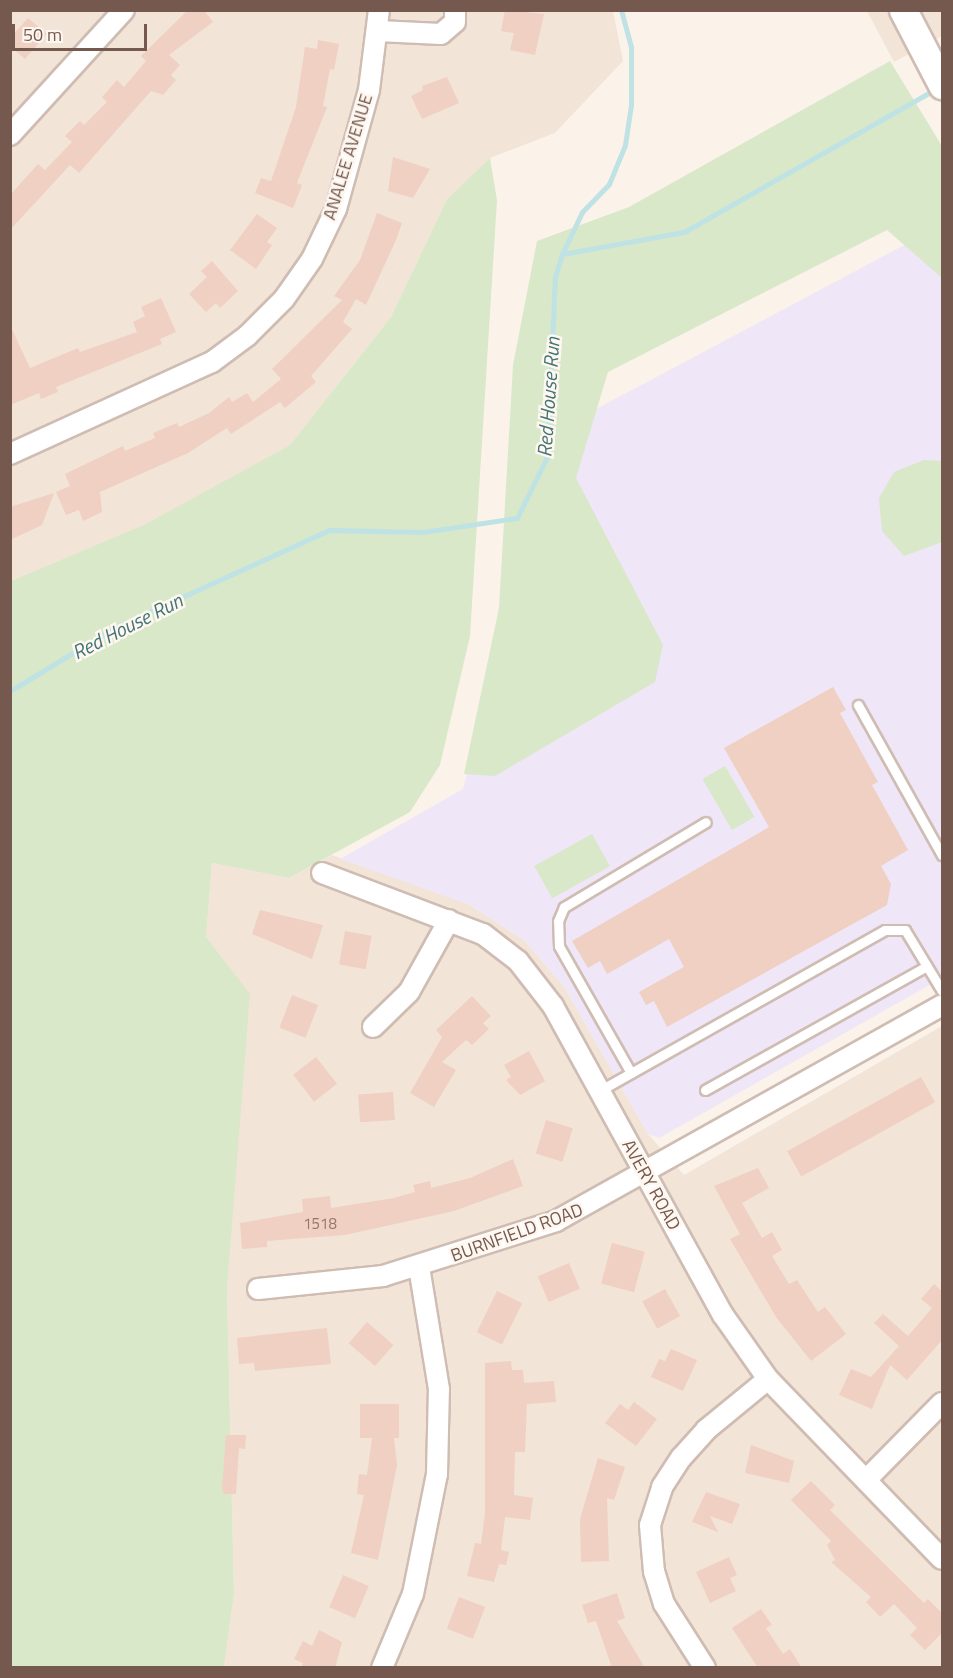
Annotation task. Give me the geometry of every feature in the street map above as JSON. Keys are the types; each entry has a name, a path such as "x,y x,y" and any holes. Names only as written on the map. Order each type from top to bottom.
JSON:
{"street":[{"path":"10,135 124,10"},
{"name":"ANALEE AVENUE","path":"10,454 212,362 247,336 284,299 312,258 336,209 360,128 378,31 379,10"},
{"path":"378,31 441,34 450,31 455,10"},
{"path":"903,10 938,77"},
{"name":"AVERY ROAD","path":"321,873 483,934 529,973 599,1091 723,1315 768,1379 942,1559"},
{"path":"373,1027 409,992 449,920"},
{"name":"BURNFIELD ROAD","path":"258,1289 350,1280 419,1267 556,1221 645,1175 942,1005"},
{"path":"382,1668 413,1594 437,1474 440,1389 419,1267"},
{"path":"705,1668 664,1604 654,1572 650,1525 663,1487 681,1458 706,1430 768,1379"},
{"path":"866,1480 942,1403"}],"lane":[{"path":"858,705 942,855"},
{"path":"631,1072 559,945 558,921 564,907 706,822"},
{"path":"599,1091 885,930 905,930 942,991"},
{"path":"705,1090 927,966"}],"shaded area":[{"path":"11,11 613,11 623,61 555,133 490,158 447,199 391,317 290,445 151,523 11,581"},
{"path":"867,11 942,11 942,36 894,62"},
{"path":"942,225 942,978 659,1138 648,1134 565,988 524,940 468,904 340,859 463,789 551,433"},
{"path":"332,855 468,904 524,940 565,988 648,1134 684,1175 942,1026 942,1667 224,1667 234,1594 227,1288 206,937 212,863 289,878"}],"green space":[{"path":"890,61 942,146 942,278 887,230 608,372 576,478 663,645 655,682 495,776 464,774 499,608 513,365 537,241 629,207"},
{"path":"490,158 497,200 470,636 440,765 410,812 289,878 212,863 206,937 250,994 227,1288 234,1594 224,1667 11,1668 11,581 144,525 290,445 391,317 447,199"},
{"path":"924,460 942,461 942,542 904,556 882,531 879,498 894,472"},
{"path":"725,766 754,817 732,830 702,779"},
{"path":"592,834 610,866 552,898 534,866"}],"building":[{"path":"188,10 204,10 213,22 169,55 180,65 171,75 176,80 163,95 151,91 79,173 70,165 10,230 10,195 38,164 45,170 72,142 65,136 80,121 84,125 107,102 102,97 117,80 124,87 146,61 141,56"},
{"path":"505,10 544,14 535,55 510,50 514,33 501,31"},
{"path":"28,18 47,34 25,59 10,46 10,38"},
{"path":"318,40 339,44 334,70 330,69 323,106 327,107 297,183 302,185 293,208 255,193 261,178 271,181 296,107 305,47 317,49"},
{"path":"447,77 459,103 422,119 411,96 423,90 422,86"},
{"path":"393,157 430,169 413,198 388,191"},
{"path":"377,213 402,223 396,240 366,305 356,299 343,322 352,329 311,376 316,382 285,408 280,402 231,434 227,428 188,453 100,492 102,512 83,521 79,510 66,515 56,492 70,486 65,474 123,446 125,451 155,438 153,433 177,423 179,427 209,413 229,397 232,402 247,393 253,402 281,379 272,369 342,300 334,296 360,260"},
{"path":"257,214 277,228 267,242 272,245 256,269 230,250"},
{"path":"212,261 238,291 220,308 216,303 206,312 189,294 207,277 201,271"},
{"path":"161,298 176,332 160,339 162,344 56,387 58,392 41,399 39,393 10,405 10,325 30,368 78,348 80,352 137,332 133,322 145,316 141,307"},
{"path":"54,493 42,525 10,540 10,507"},
{"path":"833,687 846,710 840,713 878,782 872,785 908,850 881,866 891,884 887,905 667,1027 654,1001 646,1005 639,992 684,967 669,939 607,974 600,961 588,968 572,941 769,827 724,748"},
{"path":"260,910 323,925 312,959 252,934"},
{"path":"345,931 372,936 366,969 339,964"},
{"path":"292,995 318,1005 306,1038 279,1028"},
{"path":"472,996 491,1016 483,1023 489,1029 472,1045 466,1040 442,1062 456,1070 434,1107 410,1093 442,1037 436,1030"},
{"path":"529,1051 545,1081 520,1095 506,1080 511,1077 504,1065"},
{"path":"316,1057 337,1084 314,1102 293,1075"},
{"path":"921,1077 935,1102 801,1177 787,1151"},
{"path":"393,1092 395,1120 360,1122 358,1094"},
{"path":"546,1120 573,1128 563,1162 536,1153"},
{"path":"513,1159 523,1186 454,1211 345,1235 267,1241 267,1247 242,1249 240,1223 303,1212 302,1199 330,1196 331,1208 394,1198 415,1192 413,1185 430,1181 431,1188 470,1178"},
{"path":"758,1168 769,1188 742,1203 762,1238 772,1232 782,1250 772,1256 789,1284 797,1280 818,1312 825,1307 846,1334 811,1361 776,1317 730,1239 740,1234 714,1186"},
{"path":"612,1243 645,1252 634,1292 601,1284"},
{"path":"569,1263 580,1289 549,1302 538,1276"},
{"path":"934,1284 942,1291 942,1340 907,1380 890,1365 872,1409 839,1395 851,1369 871,1377 899,1346 874,1323 883,1314 908,1336 932,1308 921,1299"},
{"path":"665,1289 680,1316 657,1329 642,1302"},
{"path":"497,1291 522,1303 502,1345 477,1332"},
{"path":"367,1322 393,1345 375,1366 349,1343"},
{"path":"327,1328 331,1364 255,1371 254,1363 239,1364 237,1338"},
{"path":"671,1349 697,1360 683,1391 651,1377 659,1359 665,1361"},
{"path":"511,1361 512,1370 523,1370 524,1383 554,1381 556,1402 527,1404 525,1452 515,1452 514,1495 533,1498 530,1520 505,1517 501,1550 509,1552 506,1565 499,1564 494,1582 467,1576 475,1543 481,1544 485,1513 485,1363"},
{"path":"634,1402 657,1419 636,1446 605,1423 620,1404 628,1410"},
{"path":"360,1404 399,1404 399,1438 394,1438 397,1465 378,1560 351,1553 364,1495 357,1494 359,1474 367,1475 372,1438 360,1438"},
{"path":"226,1435 246,1435 245,1449 239,1448 236,1494 224,1494 222,1488"},
{"path":"751,1445 794,1461 789,1483 745,1473"},
{"path":"598,1458 625,1467 614,1500 607,1498 609,1561 581,1562 580,1519"},
{"path":"811,1481 835,1505 830,1510 924,1603 928,1599 942,1613 942,1633 925,1650 910,1635 917,1628 894,1604 880,1617 866,1602 871,1597 831,1562 835,1560 827,1545 831,1541 791,1500"},
{"path":"706,1492 740,1504 732,1524 710,1516 718,1532 692,1522"},
{"path":"729,1557 737,1575 730,1578 736,1591 710,1603 696,1572"},
{"path":"343,1575 369,1586 355,1618 329,1607"},
{"path":"617,1593 625,1618 617,1621 645,1668 612,1668 596,1621 588,1623 582,1605"},
{"path":"459,1597 485,1607 473,1639 447,1629"},
{"path":"761,1609 772,1625 766,1628 783,1654 790,1649 802,1668 758,1668 732,1628"},
{"path":"319,1630 342,1642 335,1668 301,1668 303,1663 294,1659 303,1641 312,1646"}],"waterway":[{"path":"562,254 582,212 609,184 625,145 631,105 631,47 621,10"},
{"name":"Red House Run","path":"10,691 112,629 329,530 423,532 517,518 547,457 555,277 562,254 684,232 936,89"}]}
